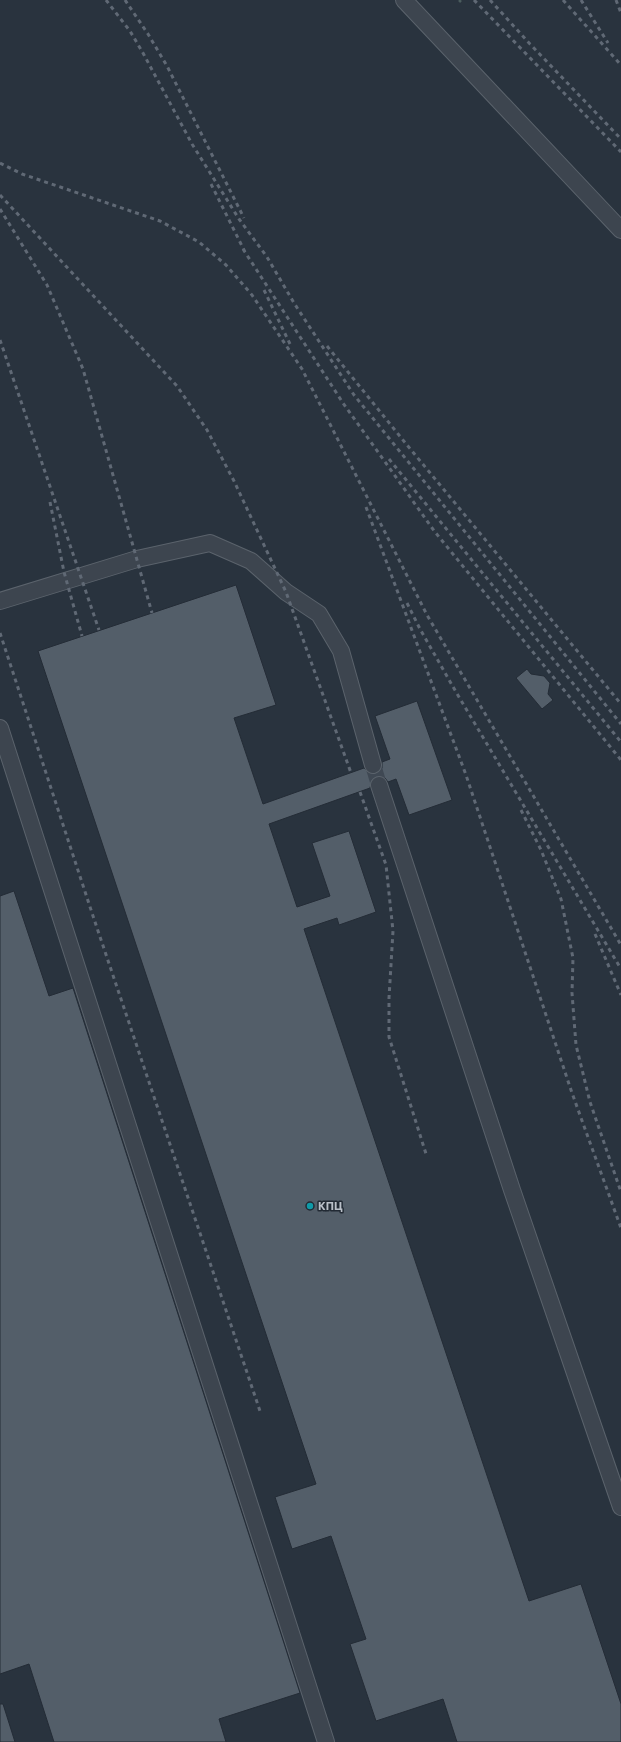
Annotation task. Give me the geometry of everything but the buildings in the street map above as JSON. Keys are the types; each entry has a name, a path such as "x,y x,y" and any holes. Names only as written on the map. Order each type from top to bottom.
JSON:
{"lane":[{"path":"404,0 621,230"},
{"path":"0,601 137,559 210,543 251,561 286,592 319,614 341,651 373,765"},
{"path":"0,728 326,1742"},
{"path":"379,785 512,1190 621,1507"}],"tunnel":[{"path":"373,765 379,785"}],"railway":[{"path":"106,0 130,31 192,144 239,219 267,257 294,303 354,395 621,724"},
{"path":"125,0 167,66 244,218"},
{"path":"474,0 621,152"},
{"path":"490,0 621,139"},
{"path":"563,0 621,65"},
{"path":"581,0 608,43"},
{"path":"616,0 621,13"},
{"path":"0,163 22,174 160,221 199,242 226,265 252,295 302,369 427,615 621,945"},
{"path":"211,184 246,254"},
{"path":"0,195 177,386 207,430 234,481 286,592 351,773"},
{"path":"0,209 47,285 83,369 152,613"},
{"path":"243,249 343,403 435,532 621,760"},
{"path":"264,290 290,344"},
{"path":"0,340 99,630"},
{"path":"327,346 621,704"},
{"path":"389,459 621,742"},
{"path":"50,502 64,572 82,636"},
{"path":"366,507 466,775 572,1093 621,1228"},
{"path":"407,603 456,692 621,969"},
{"path":"0,633 94,919 261,1414"},
{"path":"360,792 386,865 393,931 389,998 389,1037 427,1157"},
{"path":"521,810 541,850 561,899 573,958 572,993 576,1045 590,1102 621,1192"},
{"path":"595,934 621,995"}],"place":[{"name":"КПЦ","path":"310,1206"}]}
